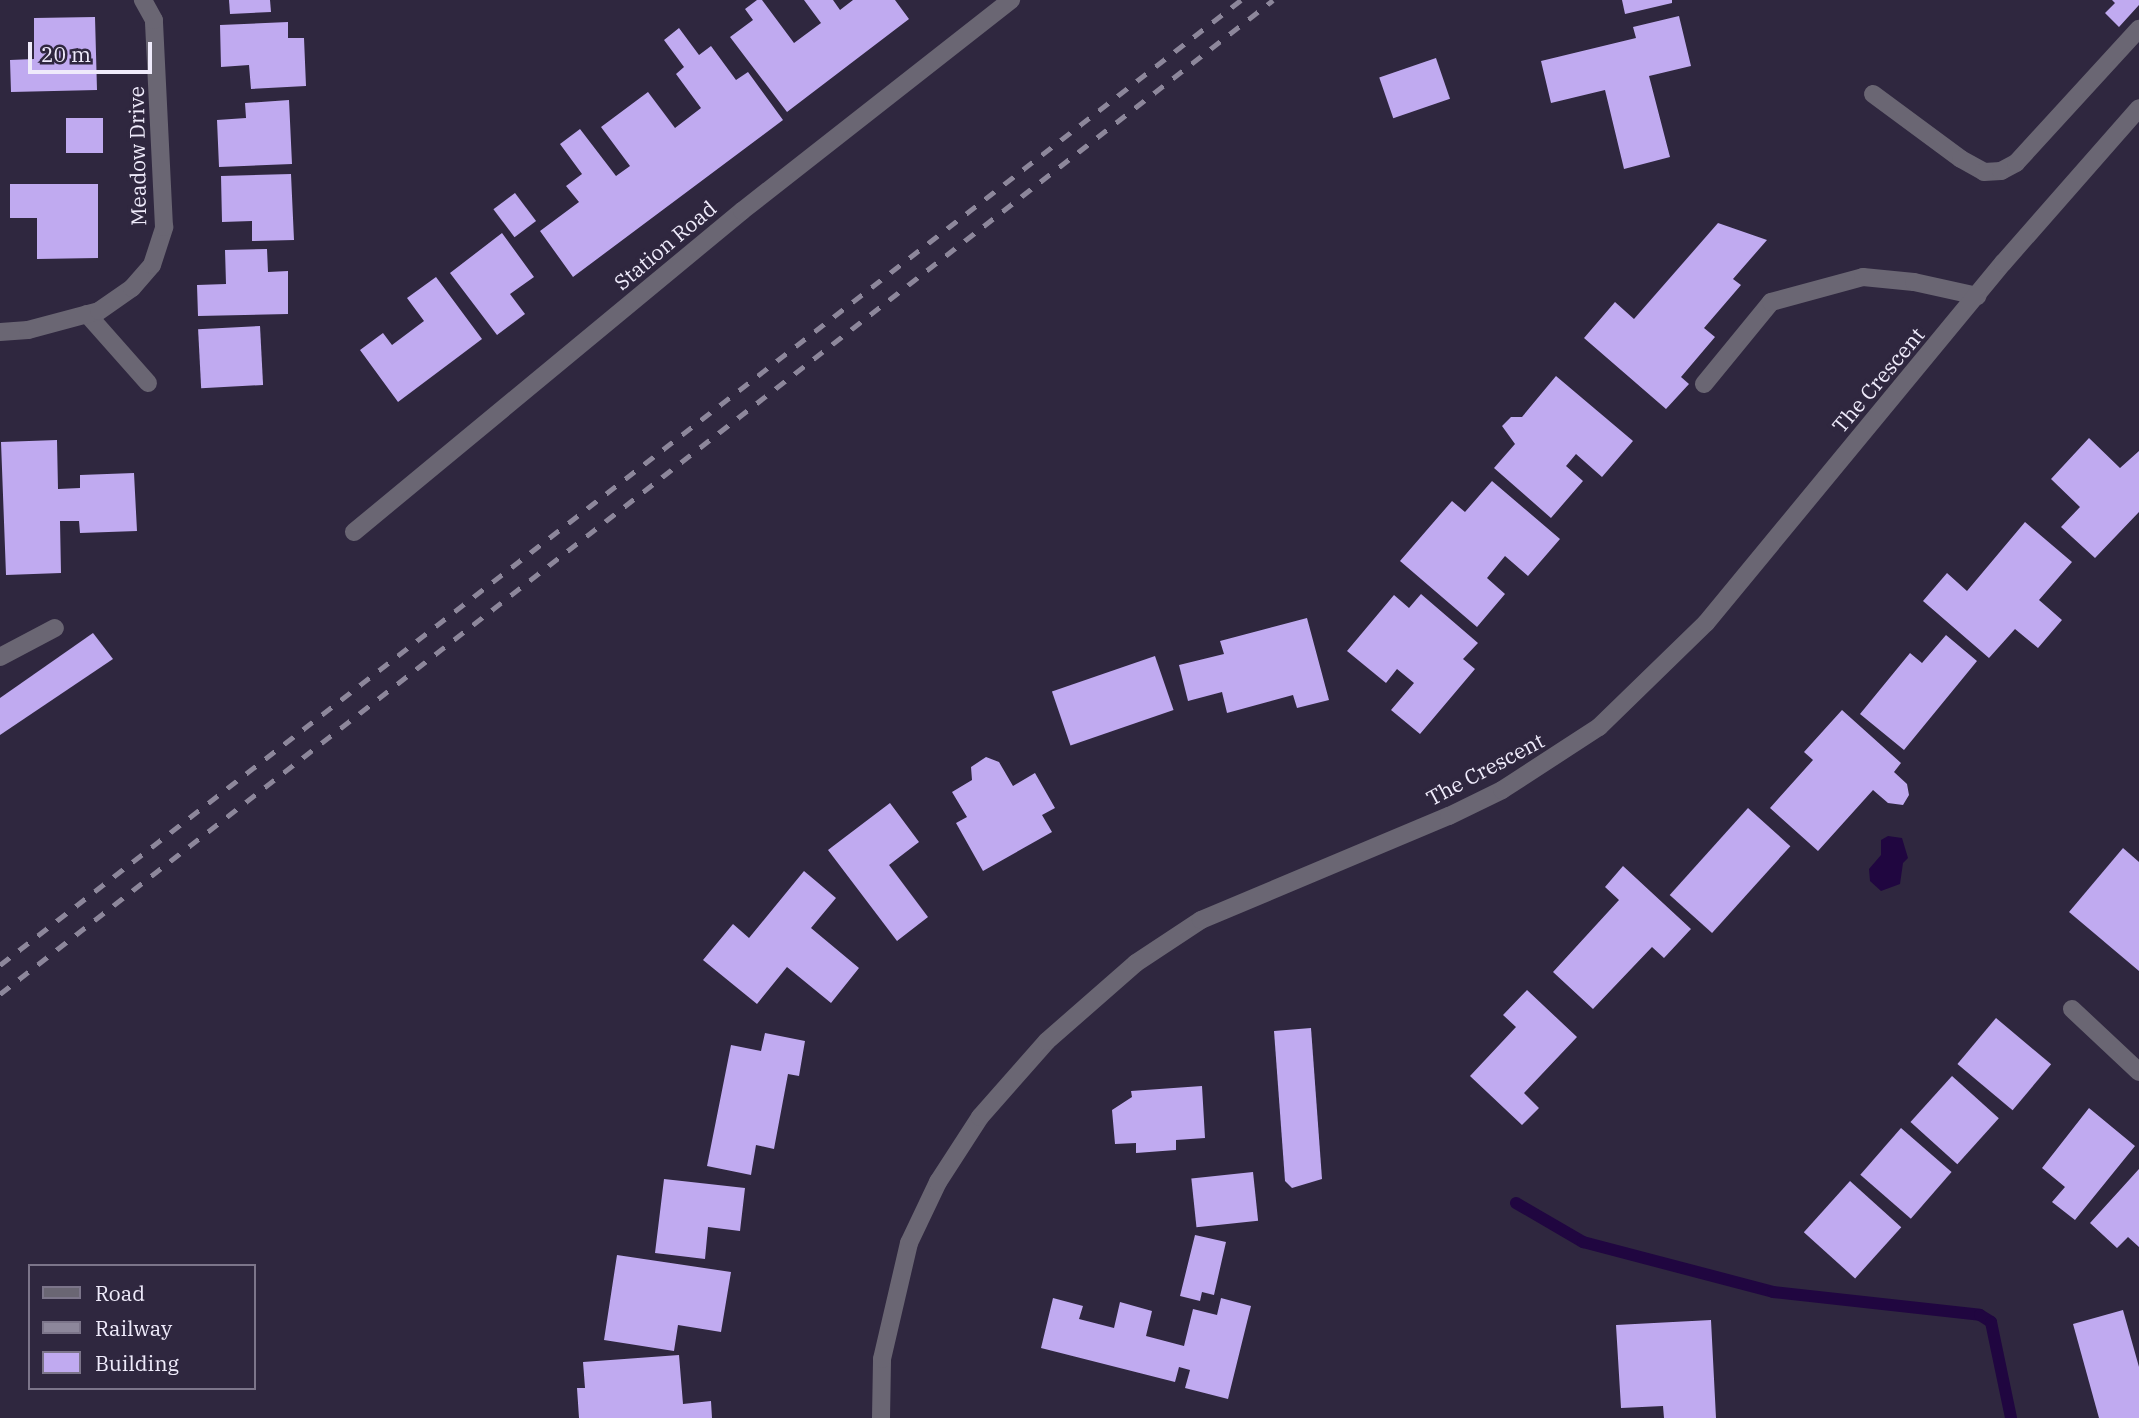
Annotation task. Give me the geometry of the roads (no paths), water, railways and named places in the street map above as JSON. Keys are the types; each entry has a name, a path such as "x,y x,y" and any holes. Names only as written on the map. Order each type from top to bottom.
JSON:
{"street":[{"name":"Meadow Drive","path":"0,332 28,330 87,314 132,288 152,265 164,228 154,20 144,0"},
{"name":"Station Road","path":"354,532 743,211 1008,1"},
{"path":"1872,94 1973,166 1984,172 2001,171 2017,163 2139,29"},
{"name":"The Crescent","path":"881,1418 882,1359 909,1243 939,1182 980,1117 1047,1041 1136,963 1200,920 1460,810 1514,782 1599,727 1706,622 1977,296 2139,108"},
{"path":"1704,384 1771,302 1863,277 1914,282 1977,296"},
{"path":"87,314 148,383"},
{"path":"0,657 55,628"},
{"path":"2072,1009 2137,1065"}],"waterway":[{"path":"1516,1203 1583,1242 1773,1292 1980,1315 1991,1322 2011,1418"}],"railway":[{"path":"0,965 1241,0"},
{"path":"0,994 1273,0"}]}
